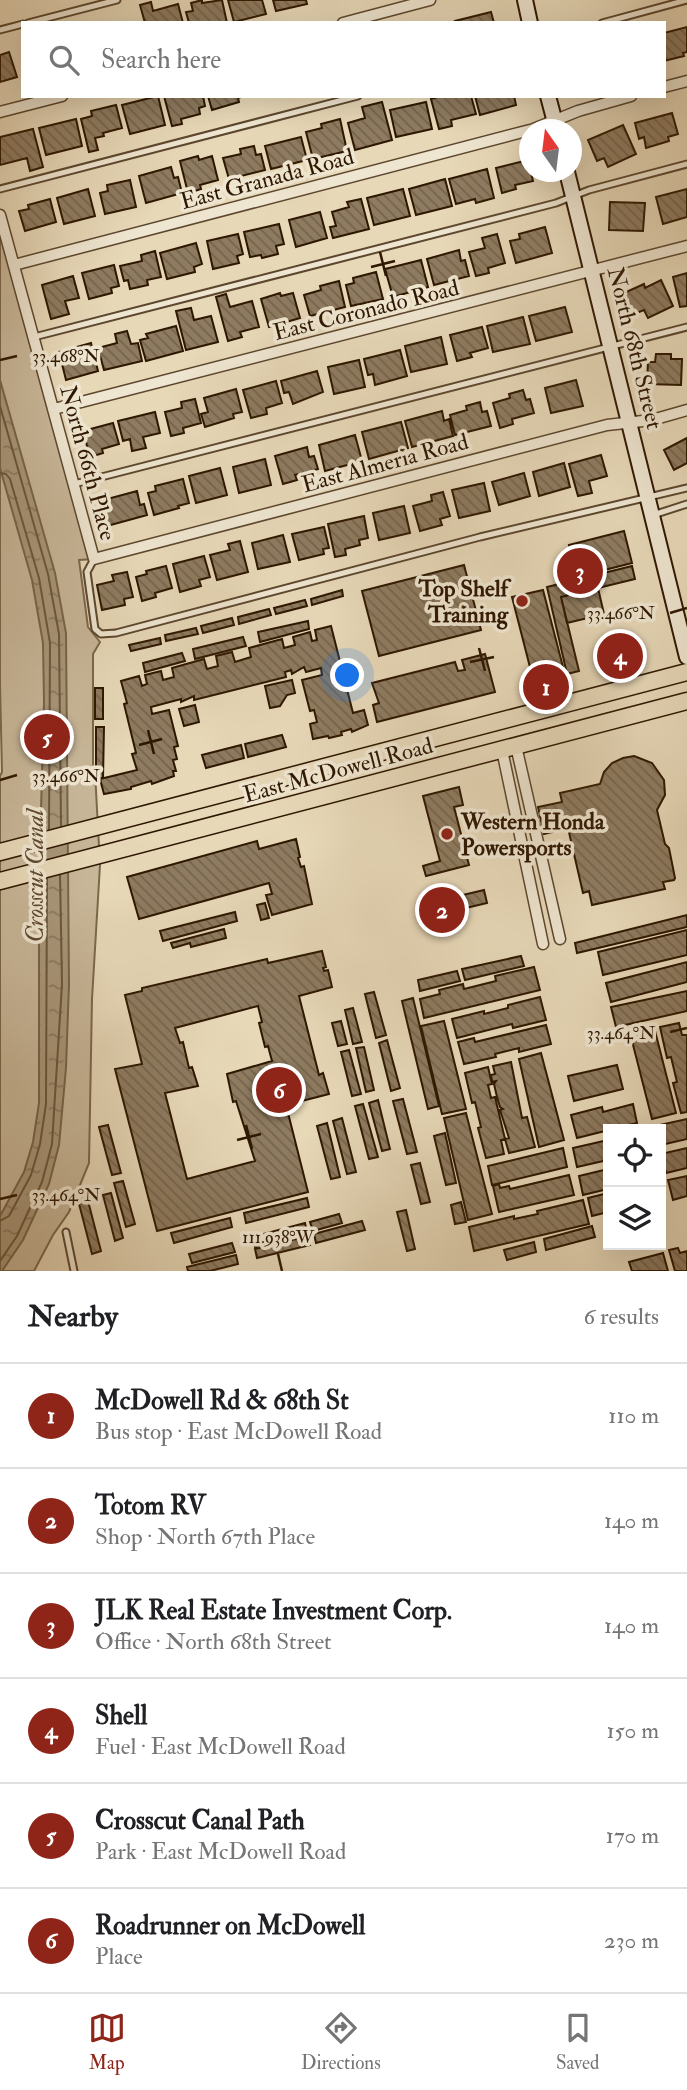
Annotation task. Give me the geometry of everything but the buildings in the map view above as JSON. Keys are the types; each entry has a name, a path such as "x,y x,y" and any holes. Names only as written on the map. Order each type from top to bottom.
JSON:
{"main road":[{"name":"East McDowell Road","path":"0,852 687,672"},
{"name":"East McDowell Road","path":"0,881 687,701"},
{"path":"464,730 472,758"}],"street":[{"path":"351,21 430,0"},
{"path":"525,0 530,21"},
{"path":"666,86 687,81"},
{"path":"0,112 54,98"},
{"path":"548,98 554,119"},
{"name":"East Granada Road","path":"565,119 578,111 624,98"},
{"name":"East Granada Road","path":"14,265 519,133"},
{"name":"North 68th Street","path":"570,182 687,657"},
{"name":"North 66th Place","path":"0,215 94,559"},
{"name":"East Coronado Road","path":"54,409 687,246"},
{"name":"East Almeria Road","path":"94,559 607,425 652,420 687,410"},
{"path":"509,748 559,939"},
{"path":"509,748 543,943"}],"lane":[{"path":"36,21 117,0"},
{"path":"609,21 687,0"},
{"path":"0,30 21,25"},
{"path":"0,189 350,98"},
{"path":"34,337 556,203 687,164"},
{"path":"74,484 687,327"},
{"path":"94,559 87,572 95,629 101,634 116,633 480,537 687,488"},
{"path":"653,516 687,505"},
{"path":"66,1232 74,1271"}],"shaded area":[{"path":"0,215 94,559 79,560 88,627 100,642 93,654 93,780 95,772 100,865 92,999 89,1163 69,1212 34,1271 0,1271"}],"water":[{"path":"0,380 55,573 66,633 69,984 66,1068 59,1145 49,1184 23,1240 2,1271 0,1216 24,1172 33,1142 39,1103 39,884 44,701 43,643 32,580 0,468"}],"place":[{"name":"JLK Real Estate Investment Corp.","path":"580,571"},
{"name":"Top Shelf Training","path":"522,601"},
{"name":"Shell","path":"620,656"},
{"name":"McDowell Rd & 68th St","path":"546,687"},
{"name":"Crosscut Canal Path","path":"47,737"},
{"name":"Western Honda Powersports","path":"447,834"},
{"name":"Totom RV","path":"442,910"},
{"name":"Roadrunner on McDowell","path":"279,1090"}],"water label":[{"name":"Crosscut Canal","path":"35,876"}]}
